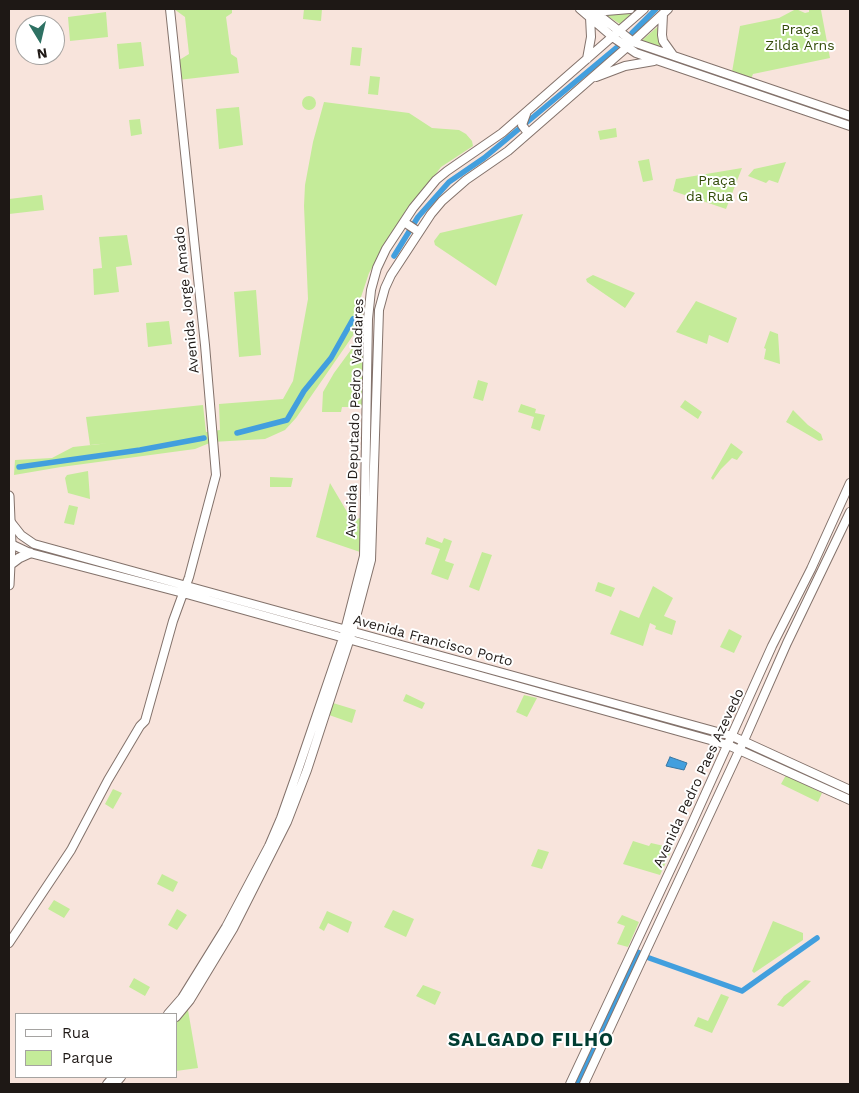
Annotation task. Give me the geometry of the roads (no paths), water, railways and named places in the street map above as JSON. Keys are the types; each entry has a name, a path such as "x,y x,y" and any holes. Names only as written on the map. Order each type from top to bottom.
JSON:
{"main road":[{"name":"Avenida Jorge Amado","path":"9,944 71,850 140,726 145,721 180,593 189,577 216,475 205,345 170,9"},
{"path":"580,9 592,12 630,9"},
{"name":"Avenida Deputado Pedro Valadares","path":"348,631 364,556 365,424 370,290 386,249 406,223 425,192 436,180 502,133 644,9"},
{"path":"665,11 663,41 675,57"},
{"name":"Avenida Deputado Pedro Valadares","path":"348,631 371,560 379,317 381,300 391,275 418,231 456,188 508,151 526,132 633,42 665,11"},
{"path":"592,12 633,42 850,116"},
{"path":"592,12 611,37 626,48 656,61 850,126"},
{"path":"587,59 591,37 592,12"},
{"path":"589,80 625,66 656,61"},
{"path":"526,132 522,126 522,121 527,112"},
{"path":"406,223 418,231"},
{"path":"366,389 371,392 377,390"},
{"path":"365,424 372,423 376,426"},
{"name":"Avenida Pedro Paes Azevedo","path":"570,1084 850,483"},
{"path":"9,496 11,564 9,586"},
{"name":"Avenida Pedro Paes Azevedo","path":"584,1084 787,643 850,512"},
{"name":"Avenida Francisco Porto","path":"10,521 21,535 34,544 732,736 850,790"},
{"name":"Avenida Francisco Porto","path":"10,542 30,553 728,745 850,800"},
{"path":"11,564 18,558 30,553"},
{"path":"811,569 814,574 820,575"},
{"path":"178,1015 190,1000 288,822 306,770 348,631"},
{"path":"778,635 784,637 787,643"},
{"path":"169,1013 182,998 230,928"}],"water":[{"path":"670,757 687,763 684,770 666,766"}],"waterway":[{"path":"632,33 656,9"},
{"path":"394,256 418,217 449,182 484,158 616,48"},
{"path":"670,61 850,120"},
{"path":"237,433 287,420 304,391 331,358 353,319"},
{"path":"19,467 140,450 204,438"},
{"path":"638,954 742,991 817,938"},
{"path":"576,1084 638,954"}],"district":[{"name":"SALGADO FILHO","path":"531,1040"}],"park label":[{"name":"Praça Zilda Arns","path":"800,38"},
{"name":"Praça da Rua G","path":"717,190"}]}
